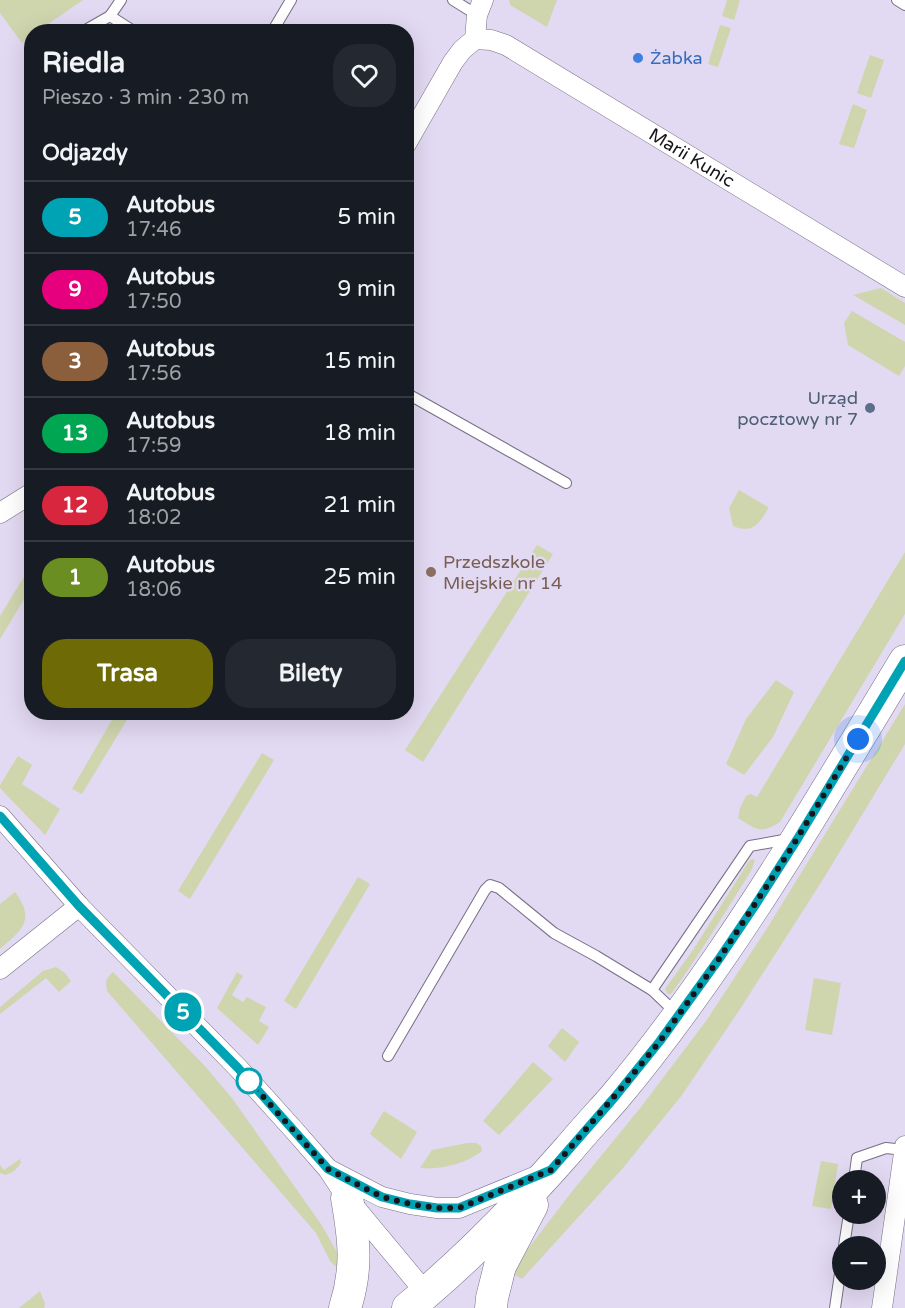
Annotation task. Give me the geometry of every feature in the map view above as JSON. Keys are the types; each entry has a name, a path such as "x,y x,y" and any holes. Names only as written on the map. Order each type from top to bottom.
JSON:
{"main road":[{"path":"417,1301 479,1246 551,1170 614,1098 678,1015 719,959 798,838 905,661"},
{"path":"491,1308 500,1266 551,1170"},
{"path":"345,1308 351,1290 354,1239 347,1198"}],"street":[{"path":"414,130 453,62 475,39 480,7"},
{"name":"Marii Kunic","path":"475,39 491,40 506,45 905,287"},
{"path":"0,513 24,498"},
{"path":"0,816 79,906 238,1068 328,1169 417,1301"},
{"path":"0,969 79,906"},
{"path":"882,1308 905,1148"},
{"path":"328,1169 382,1197 437,1208 459,1208 551,1170"}],"lane":[{"path":"96,24 110,16 121,0"},
{"path":"277,24 291,0"},
{"path":"453,0 480,7"},
{"path":"897,0 905,5"},
{"path":"110,16 122,24"},
{"path":"414,398 566,483"},
{"path":"652,990 750,846 798,838"},
{"path":"388,1056 490,885 499,888 554,933 652,990 678,1015"},
{"path":"855,1170 857,1158 886,1148 905,1148"},
{"path":"835,1308 838,1290"}],"green space":[{"path":"0,0 83,0 48,24 24,24 24,41 22,43 0,13"},
{"path":"509,0 557,0 547,27 510,5"},
{"path":"727,0 740,0 734,20 722,16"},
{"path":"720,25 731,28 718,67 708,64"},
{"path":"870,55 884,60 871,98 857,93"},
{"path":"853,104 867,110 854,148 839,144"},
{"path":"881,288 905,303 905,325 853,295"},
{"path":"852,311 905,342 905,366 899,376 848,345 844,323"},
{"path":"739,490 768,507 761,519 750,528 733,526 729,508"},
{"path":"537,545 553,554 423,762 405,750"},
{"path":"905,552 905,614 780,822 763,829 749,825 738,818 746,796 751,794 757,797"},
{"path":"24,577 24,600 0,639 0,616"},
{"path":"776,680 794,692 773,737 744,775 726,764 746,719"},
{"path":"905,704 905,744 822,881 682,1095 623,1168 522,1279 510,1272 706,1021 766,930"},
{"path":"112,720 127,720 82,794 72,789"},
{"path":"262,753 274,760 190,899 178,891"},
{"path":"18,756 32,765 22,784 60,809 45,835 0,788"},
{"path":"752,859 755,860 751,871 692,964 671,994 668,994 665,989"},
{"path":"358,877 370,884 296,1009 284,1001"},
{"path":"15,892 25,910 24,924 15,936 0,949 0,904"},
{"path":"56,967 71,981 59,992 46,978 0,1014 0,1007 43,971"},
{"path":"113,972 204,1065 232,1098 321,1224 338,1254 340,1266 335,1266 330,1261 316,1233 107,991 107,980"},
{"path":"237,972 243,976 232,995 243,1002 247,997 266,1007 259,1021 269,1027 258,1045 217,1008"},
{"path":"814,978 841,983 832,1035 805,1030"},
{"path":"562,1028 579,1042 565,1062 548,1046"},
{"path":"533,1062 553,1079 499,1135 483,1121"},
{"path":"384,1111 417,1132 401,1159 370,1134"},
{"path":"476,1143 481,1146 482,1151 452,1165 420,1168 432,1150"},
{"path":"20,1159 21,1163 16,1169 6,1175 0,1173 0,1165 4,1170"},
{"path":"821,1161 838,1164 837,1170 832,1170 831,1209 812,1206"},
{"path":"40,1291 45,1304 44,1308 19,1308"}],"bus line":[{"name":"5","path":"0,816 79,906 238,1068 328,1169 382,1197 437,1208 459,1208 551,1170 614,1098 660,1041 754,907 905,661"}],"place":[{"name":"Żabka","path":"638,58"},
{"name":"Urząd pocztowy nr 7","path":"870,408"},
{"name":"Przedszkole Miejskie nr 14","path":"431,572"}],"route":[{"path":"249,1081 328,1169 382,1197 437,1208 459,1208 551,1170 660,1041 719,959 787,855 858,739"}]}
